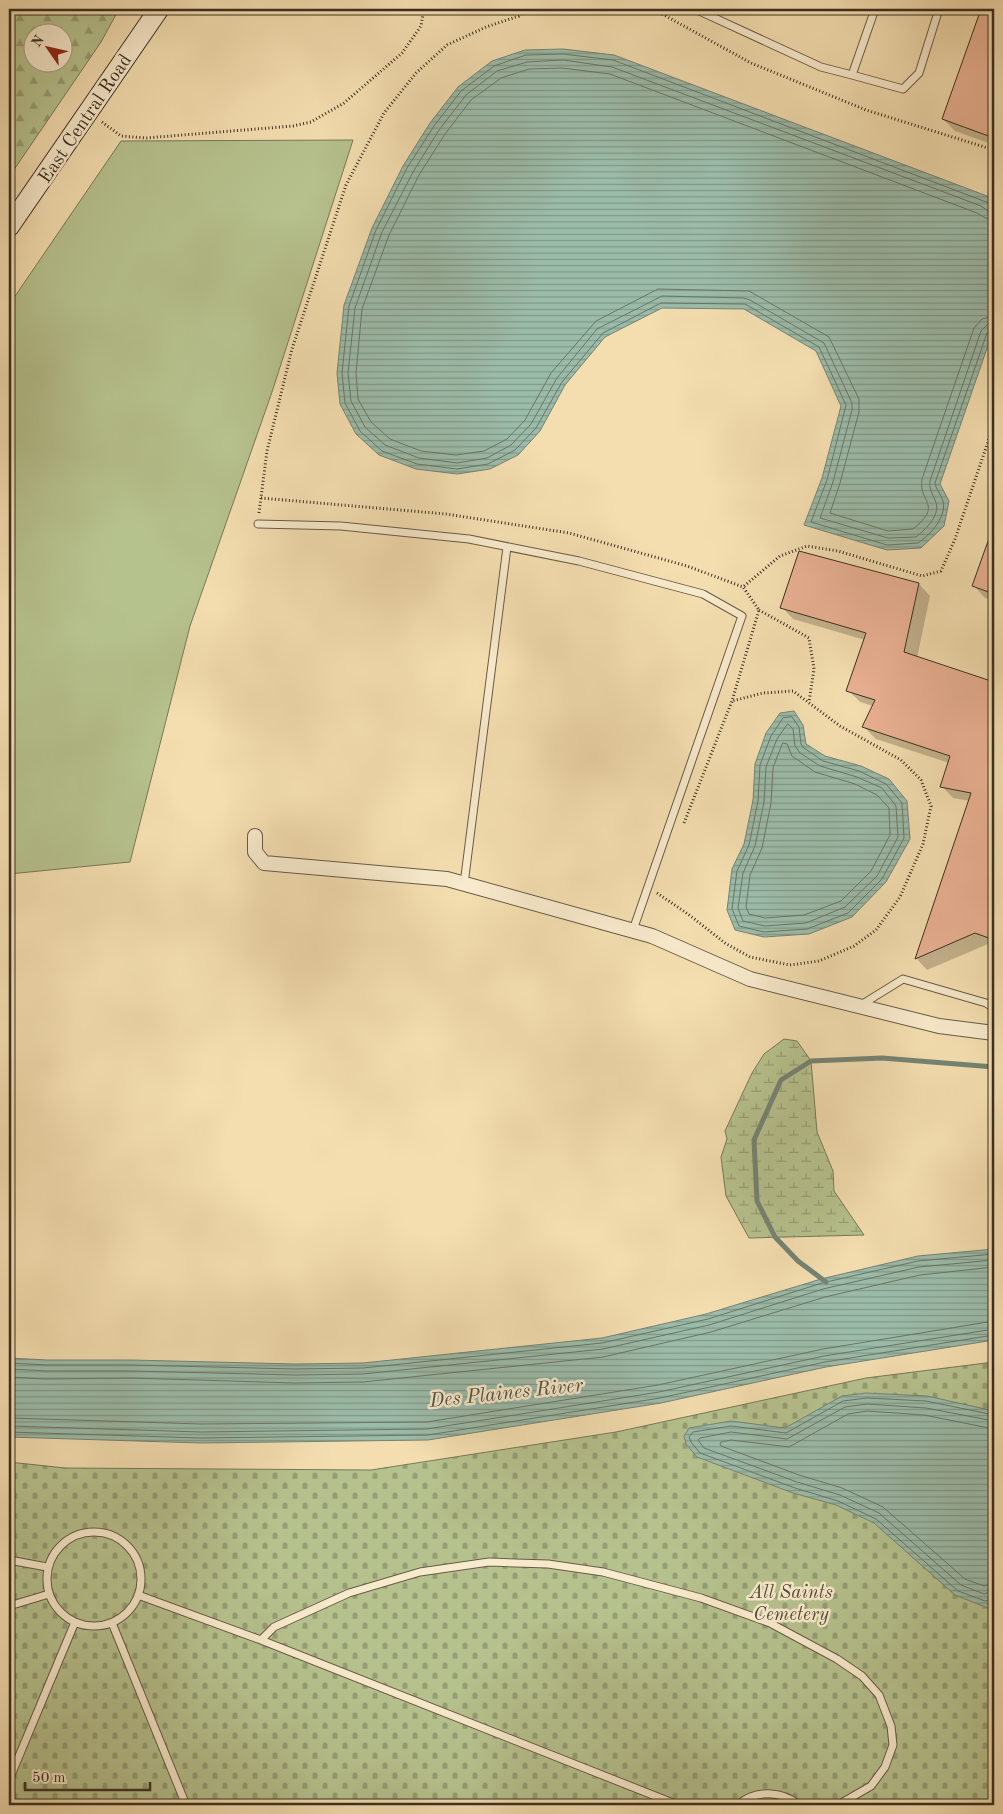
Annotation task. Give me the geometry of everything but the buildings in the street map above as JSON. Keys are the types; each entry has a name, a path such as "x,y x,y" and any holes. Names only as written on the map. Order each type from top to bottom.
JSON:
{"main road":[{"name":"East Central Road","path":"9,227 159,9"}],"street":[{"path":"255,836 255,852 264,863 447,879 652,936 750,979 861,1005 939,1026 994,1033"}],"lane":[{"path":"695,9 821,67 903,89 919,73 939,9"},
{"path":"852,75 875,9"},
{"path":"258,524 341,526 469,539 579,561 703,594 742,616 633,930"},
{"path":"464,884 507,547"},
{"path":"861,1005 903,979 986,1003 994,1008"},
{"path":"92,1531 108,1533 127,1545 139,1564 141,1580 138,1595 128,1611 112,1623 93,1626 75,1622 64,1616 48,1594 47,1568 54,1553 64,1542 77,1534 92,1531"},
{"path":"9,1560 47,1568"},
{"path":"261,1640 274,1627 349,1592 420,1572 489,1562 548,1564 603,1572 701,1598 770,1623 837,1659 862,1676 879,1695 891,1726 893,1745 885,1767 871,1786 838,1805"},
{"path":"9,1606 48,1594"},
{"path":"138,1595 261,1640 678,1805"},
{"path":"9,1780 75,1622"},
{"path":"112,1623 186,1805"},
{"path":"738,1805 753,1796 766,1793 779,1795 799,1805"}],"path":[{"path":"88,111 121,136 146,138 293,126 311,122 344,103 402,53 421,26 424,9"},
{"path":"258,524 267,451 292,349 346,185 384,112 416,73 446,45 519,16 527,9"},
{"path":"653,9 751,63 866,110 994,150"},
{"path":"743,587 780,556 806,546 838,551 922,576 941,571 955,539 994,424"},
{"path":"261,498 446,514 569,533 687,566 743,587 759,610 809,638 814,669 809,702"},
{"path":"682,829 732,701 759,610"},
{"path":"648,887 688,914 725,943 750,957 790,965 819,961 854,946 876,930 900,897 923,844 931,806 921,780 900,760 840,726 793,691 763,693 732,701"},
{"path":"657,893 661,884"}],"green space":[{"path":"9,9 119,9 101,42 9,177"},
{"path":"353,140 272,392 190,626 130,862 9,874 9,305 121,141"},
{"path":"784,1039 797,1041 811,1061 817,1132 833,1171 834,1191 864,1235 749,1238 726,1196 721,1157 727,1139 725,1131 752,1073 764,1054"},
{"name":"All Saints Cemetery","path":"994,1362 994,1805 9,1805 9,1462 65,1468 371,1470 616,1432 866,1378"}],"water":[{"path":"563,49 614,55 987,196 994,202 994,328 940,484 949,501 944,526 921,548 887,550 804,525 822,478 841,406 816,351 744,309 662,308 605,337 565,385 540,431 518,455 490,469 457,474 416,469 379,455 356,434 340,404 337,373 344,305 372,228 403,166 430,123 458,87 492,61 525,50"},
{"path":"794,711 803,725 806,744 825,756 861,766 889,779 907,801 910,839 886,882 852,917 809,934 764,937 735,930 727,910 732,869 744,844 753,800 755,764 766,733 780,713"},
{"name":"Des Plaines River","path":"994,1249 994,1340 826,1367 661,1403 428,1440 201,1443 9,1437 9,1358 295,1364 363,1363 602,1338 706,1314 821,1279 918,1256"},
{"path":"866,1393 927,1396 994,1411 994,1601 988,1608 955,1595 874,1523 836,1505 793,1493 697,1457 686,1444 684,1436 689,1428 731,1421 785,1428 842,1396"}],"waterway":[{"path":"826,1282 798,1261 775,1237 757,1201 754,1140 781,1080 811,1061 882,1058 994,1067"}]}
